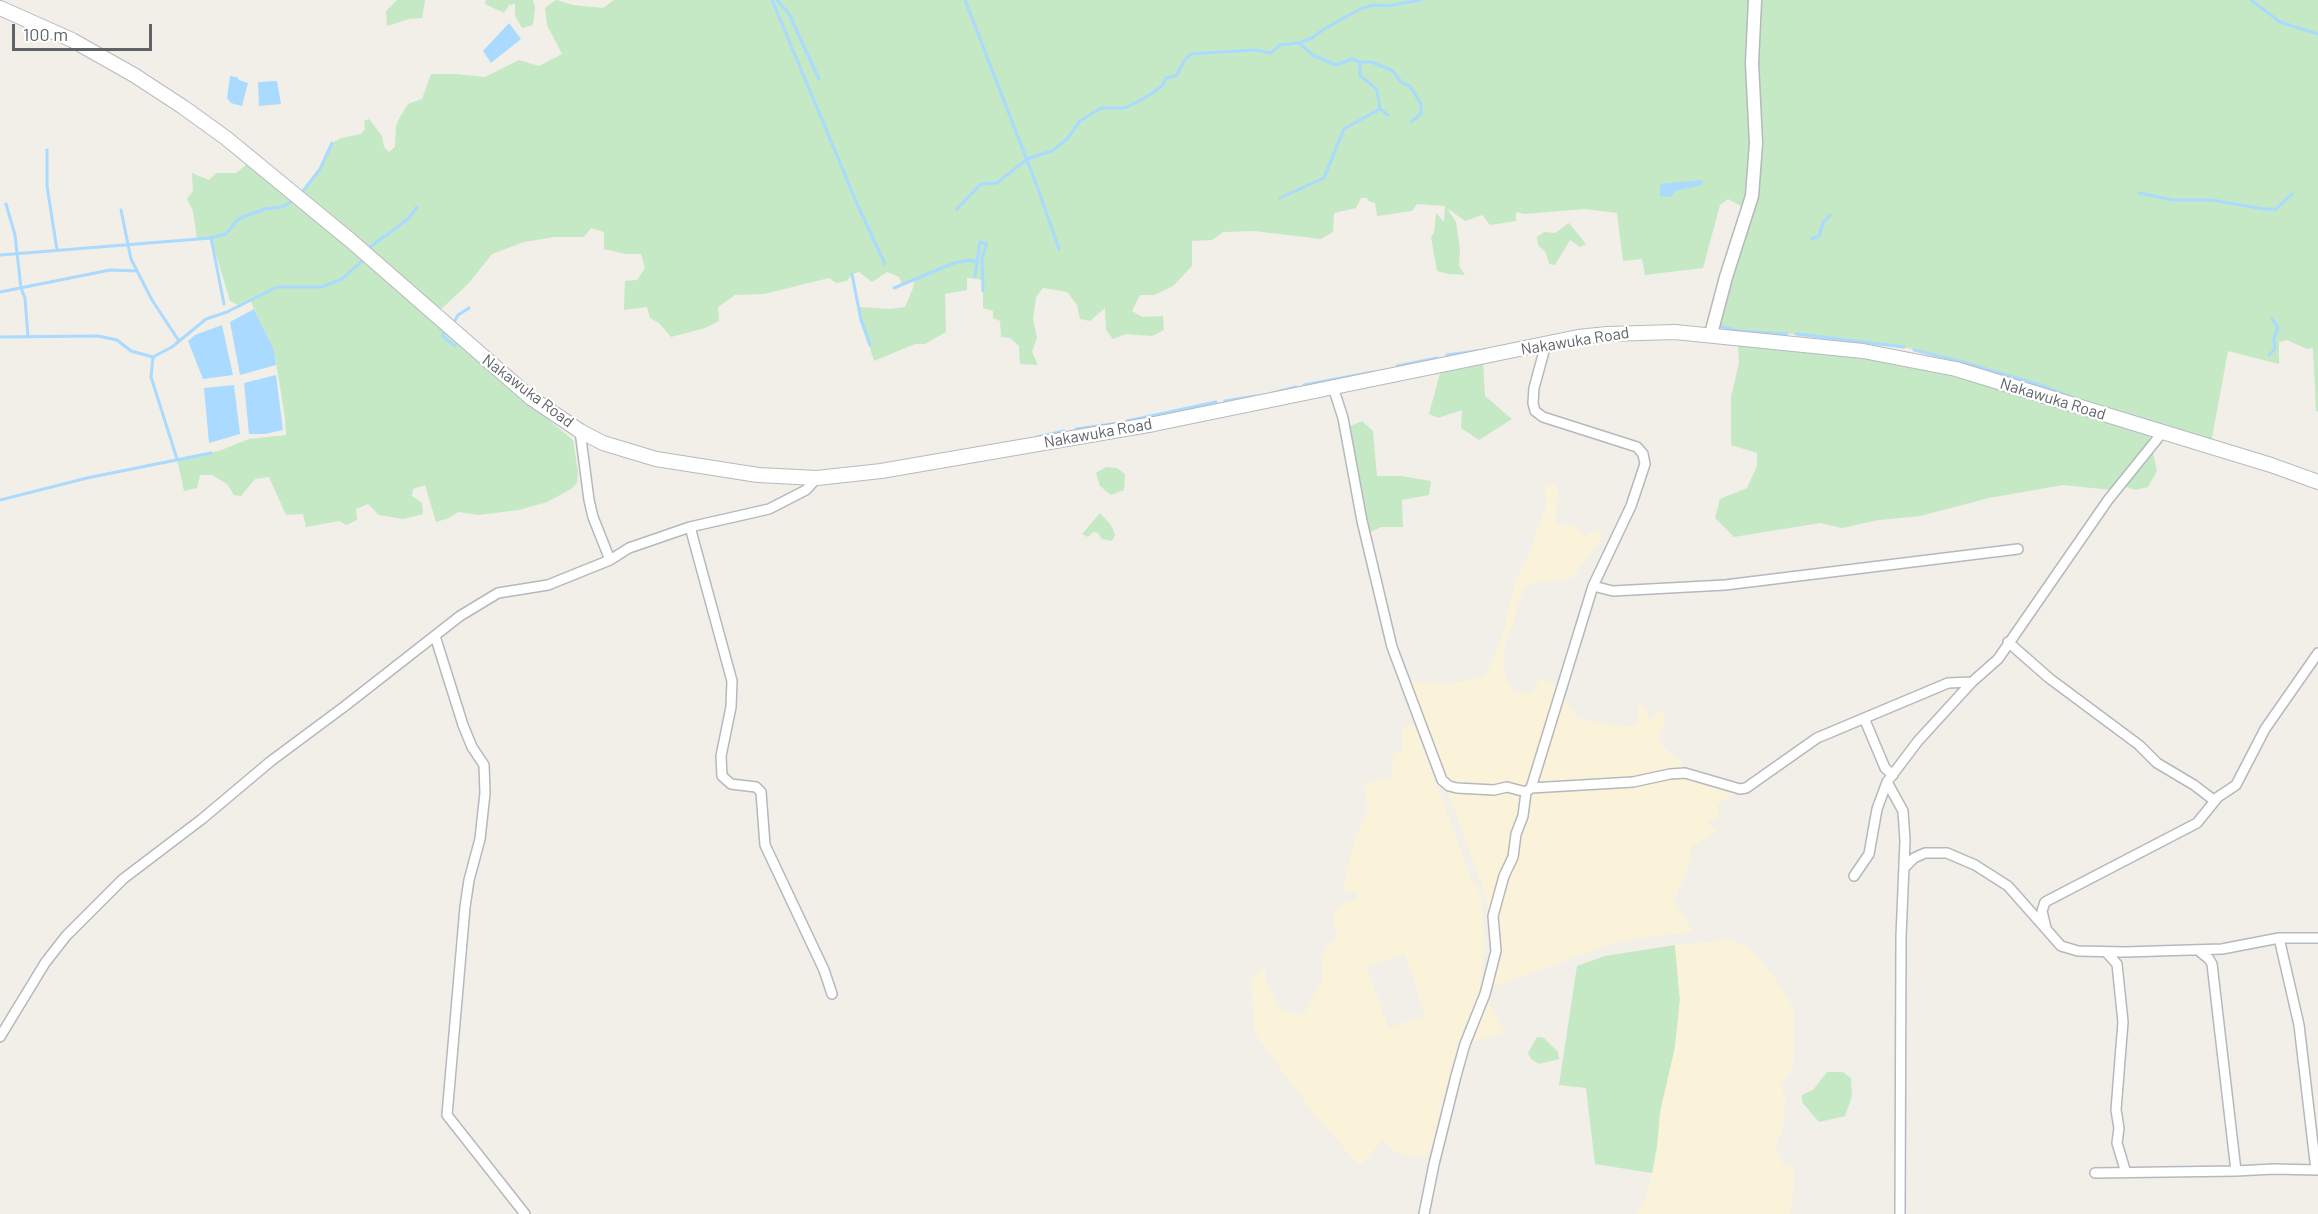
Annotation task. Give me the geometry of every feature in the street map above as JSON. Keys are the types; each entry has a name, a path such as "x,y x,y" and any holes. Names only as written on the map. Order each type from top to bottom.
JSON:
{"main road":[{"name":"Nakawuka Road","path":"0,8 72,40 124,69 200,119 351,240 495,369 531,398 580,431 603,443 656,459 758,475 817,478 881,471 1140,426 1546,344 1617,333 1666,332 1711,334 1863,351 1956,369 2271,465 2318,482"}],"street":[{"path":"1711,334 1754,186 1756,143 1752,63 1755,0"},
{"path":"1424,1214 1434,1164 1465,1044 1485,994 1496,951 1493,916 1500,888 1513,858 1516,834 1593,586 1631,506 1644,460 1637,447 1549,419 1535,411 1534,388 1546,344"},
{"path":"1333,387 1343,418 1362,521 1392,647 1442,780 1449,786 1494,790 1507,787 1529,790 1633,782 1685,773 1740,789 1746,788 1817,738 1948,683 1972,682"},
{"path":"580,431 591,509 610,560"},
{"path":"1854,876 1869,854 1877,809 1890,778 1918,741 1972,682 1998,659 2108,500 2162,433"},
{"path":"0,1037 52,954 85,916 123,879 202,819 286,749 469,610 498,593 549,585 610,560 629,548 690,527 769,509 806,490 817,478"},
{"path":"690,527 732,681 731,707 721,756 722,776 731,784 756,787 760,790 763,798 765,845 824,970 832,994"},
{"path":"1593,586 1613,591 1725,585 2018,549"},
{"path":"435,636 463,725 472,747 484,765 485,793 480,839 470,873 465,907 447,1115 525,1214"},
{"path":"2008,642 2049,678 2139,745 2157,763 2194,785 2215,801"},
{"path":"2046,930 2042,911 2045,902 2197,823 2215,801 2236,785 2265,729 2318,653"},
{"path":"1864,718 1903,811 1900,1214"},
{"path":"1904,845 1908,851 1919,855"},
{"path":"1904,868 1924,853 1947,853 1975,865 2008,886 2061,946 2078,951 2222,949 2279,938 2318,938"},
{"path":"2095,1173 2317,1170 2299,1025 2279,938"},
{"path":"2212,964 2217,952 2222,949"},
{"path":"2198,950 2210,959 2212,964 2236,1171"},
{"path":"2106,952 2117,964"},
{"path":"2125,952 2119,957 2117,964 2123,1022 2116,1110 2119,1128 2117,1143 2126,1173"}],"green space":[{"path":"397,0 425,0 422,18 409,19 387,26 386,11"},
{"path":"486,0 533,0 535,7 533,25 522,28 515,16 515,4 509,5 504,13 485,4"},
{"path":"556,0 573,5 603,8 614,0 1750,0 1750,140 1745,194 1741,206 1728,199 1720,205 1703,268 1645,275 1642,259 1623,261 1617,213 1585,209 1524,214 1516,212 1516,221 1490,225 1482,215 1465,221 1447,208 1456,222 1460,249 1459,266 1465,275 1437,271 1431,237 1434,233 1436,213 1444,222 1445,206 1417,204 1412,211 1377,216 1375,203 1368,201 1367,198 1361,198 1356,208 1334,213 1333,232 1321,239 1254,231 1223,232 1212,240 1192,241 1192,266 1173,286 1154,295 1140,295 1132,311 1142,317 1163,316 1164,330 1152,336 1126,334 1113,339 1106,330 1105,308 1090,321 1080,319 1077,305 1067,292 1043,288 1036,297 1033,319 1037,338 1032,352 1038,365 1020,364 1019,346 1010,338 1001,337 1000,321 993,318 993,311 983,308 983,280 967,278 967,290 945,294 946,332 925,344 915,344 874,361 859,307 889,309 905,307 913,288 914,281 902,285 899,277 887,272 872,282 859,272 852,274 847,281 836,283 829,278 764,294 735,295 718,307 719,321 705,328 671,337 659,323 650,318 647,307 624,310 625,281 637,280 645,268 641,254 626,254 604,249 604,232 591,228 584,237 554,237 524,242 492,254 468,284 438,312 303,191 320,169 332,143 341,138 361,134 365,129 364,121 369,119 382,136 384,147 389,152 395,147 396,126 400,117 408,104 422,99 431,74 485,77 519,60 539,66 562,54 547,25 545,8"},
{"path":"1759,0 2318,0 2318,411 2316,412 2313,348 2307,349 2287,340 2279,342 2279,364 2228,351 2211,443 2037,384 1904,347 1796,334 1739,331 1719,326 1739,245 1754,211"},
{"path":"247,164 342,242 469,354 573,440 578,472 577,483 571,489 547,502 519,510 478,515 458,512 436,522 425,485 413,489 412,496 422,503 423,514 403,519 379,515 368,504 356,509 357,520 346,525 339,521 306,527 303,514 286,515 269,477 255,479 241,496 234,495 227,484 212,475 200,475 197,488 184,491 177,459 219,451 249,439 286,435 274,350 250,300 238,305 230,301 211,238 197,239 193,211 187,199 193,191 192,173 209,180 216,173 236,173"},
{"path":"1569,223 1586,244 1580,247 1570,240 1555,265 1549,264 1546,253 1538,245 1537,237 1544,232 1555,233"},
{"path":"1743,344 1893,361 2003,387 2149,434 2157,471 2148,487 2135,490 2126,487 2124,477 2112,490 2063,485 1989,498 1920,516 1879,520 1842,528 1820,523 1734,537 1715,518 1720,499 1747,488 1757,466 1757,453 1731,445 1731,397 1739,363 1738,346"},
{"path":"1483,360 1485,396 1512,419 1479,440 1461,428 1462,410 1438,418 1429,414 1442,366"},
{"path":"1362,421 1373,431 1377,476 1401,476 1431,481 1429,495 1402,500 1403,527 1381,527 1366,534 1348,427"},
{"path":"1106,467 1117,468 1125,474 1124,490 1111,495 1100,486 1096,473"},
{"path":"1100,513 1111,525 1115,535 1112,541 1102,539 1098,533 1093,532 1088,537 1082,534"},
{"path":"1675,945 1680,1000 1675,1047 1652,1173 1595,1164 1586,1088 1559,1085 1577,966 1605,956"},
{"path":"1537,1037 1544,1038 1558,1052 1559,1059 1539,1064 1531,1059 1528,1053"},
{"path":"1827,1072 1843,1072 1851,1078 1852,1096 1845,1116 1819,1122 1802,1102 1802,1095 1813,1090"}],"sand":[{"path":"1545,485 1557,485 1556,524 1577,526 1585,537 1598,527 1602,537 1572,578 1528,584 1517,602 1514,623 1505,643 1503,659 1505,677 1515,693 1533,693 1540,678 1557,686 1577,718 1601,723 1622,727 1638,725 1638,705 1646,708 1649,721 1654,718 1659,708 1666,720 1660,734 1661,745 1682,762 1683,769 1735,783 1736,793 1717,805 1719,816 1709,821 1709,826 1719,829 1690,848 1692,858 1674,900 1693,932 1644,937 1609,945 1495,986 1490,981 1494,943 1485,893 1408,682 1451,684 1486,676 1505,629 1514,585 1529,554 1546,506"},
{"path":"1414,723 1470,876 1481,895 1485,945 1479,994 1458,1041 1428,1156 1400,1155 1382,1140 1360,1166 1315,1115 1255,1034 1251,980 1265,967 1266,982 1280,1009 1303,1016 1322,980 1321,966 1326,947 1337,937 1333,914 1340,906 1356,898 1357,893 1343,891 1356,837 1368,810 1364,784 1392,777 1393,754 1402,750 1402,729","holes":["1405,953 1425,1016 1388,1028 1367,967"]},
{"path":"1730,940 1749,947 1773,976 1794,1008 1793,1066 1781,1087 1785,1099 1783,1129 1775,1146 1783,1164 1793,1167 1794,1186 1790,1214 1638,1214 1646,1197 1656,1160 1660,1112 1675,1047 1680,1000 1675,945"},
{"path":"1487,1000 1504,1032 1468,1043"}],"water":[{"path":"509,23 521,39 491,63 483,51"},
{"path":"230,76 248,83 242,106 231,103 227,98"},
{"path":"277,81 281,104 259,106 258,82"},
{"path":"1703,180 1702,185 1675,191 1671,197 1660,196 1660,184"},
{"path":"254,309 274,350 276,365 240,375 230,322"},
{"path":"222,325 233,375 203,379 188,341 195,335"},
{"path":"276,375 283,430 265,434 249,434 244,383"},
{"path":"234,385 240,434 209,443 204,388"}],"waterway":[{"path":"772,0 858,206 885,264"},
{"path":"777,0 789,14 819,79"},
{"path":"965,0 1059,249"},
{"path":"957,209 981,184 997,183 1027,159 1052,151 1067,139 1080,121 1101,108 1125,108 1145,98 1162,86 1166,78 1176,76 1184,61 1191,54 1254,50 1271,53 1280,45 1299,43 1312,38 1362,8 1421,0"},
{"path":"2251,0 2280,22 2318,34"},
{"path":"1299,43 1313,55 1336,65 1352,59 1360,62 1360,76 1377,90 1380,109 1388,115"},
{"path":"1360,62 1372,62 1393,71 1402,83 1410,86 1421,104 1421,114 1411,122"},
{"path":"1280,198 1324,178 1344,129 1380,109"},
{"path":"303,191 320,169 332,143"},
{"path":"47,150 47,186 57,250"},
{"path":"2139,193 2173,200 2212,200 2263,209 2276,209 2292,194"},
{"path":"0,255 211,238 226,234 238,219 265,209 282,207 293,201"},
{"path":"6,204 15,235 21,288 25,298 28,337"},
{"path":"369,248 408,219 417,207"},
{"path":"121,210 131,259 152,300 179,341"},
{"path":"1812,239 1819,236 1823,223 1830,215"},
{"path":"211,238 224,304"},
{"path":"975,276 980,242 987,244 982,257 983,291"},
{"path":"894,288 954,263 971,260 976,262"},
{"path":"0,337 98,336 117,340 131,351 153,357 172,347 206,319 227,312 277,287 322,287 342,279 362,261"},
{"path":"0,292 110,270 137,271"},
{"path":"852,274 861,320 870,345"},
{"path":"454,322 458,315 469,308"},
{"path":"2269,355 2275,349 2274,339 2278,327 2272,319"},
{"path":"1719,326 1739,331 1787,334"},
{"path":"445,331 442,336 455,346"},
{"path":"1796,334 1904,347"},
{"path":"1447,355 1484,350"},
{"path":"1914,350 2037,384 2074,398"},
{"path":"153,357 151,377 177,459"},
{"path":"1397,366 1437,358"},
{"path":"1304,385 1373,372"},
{"path":"1272,393 1296,387"},
{"path":"1225,401 1256,396"},
{"path":"1127,421 1216,402"},
{"path":"1076,429 1119,423"},
{"path":"1037,437 1064,431"},
{"path":"0,500 87,478 211,453"}]}
